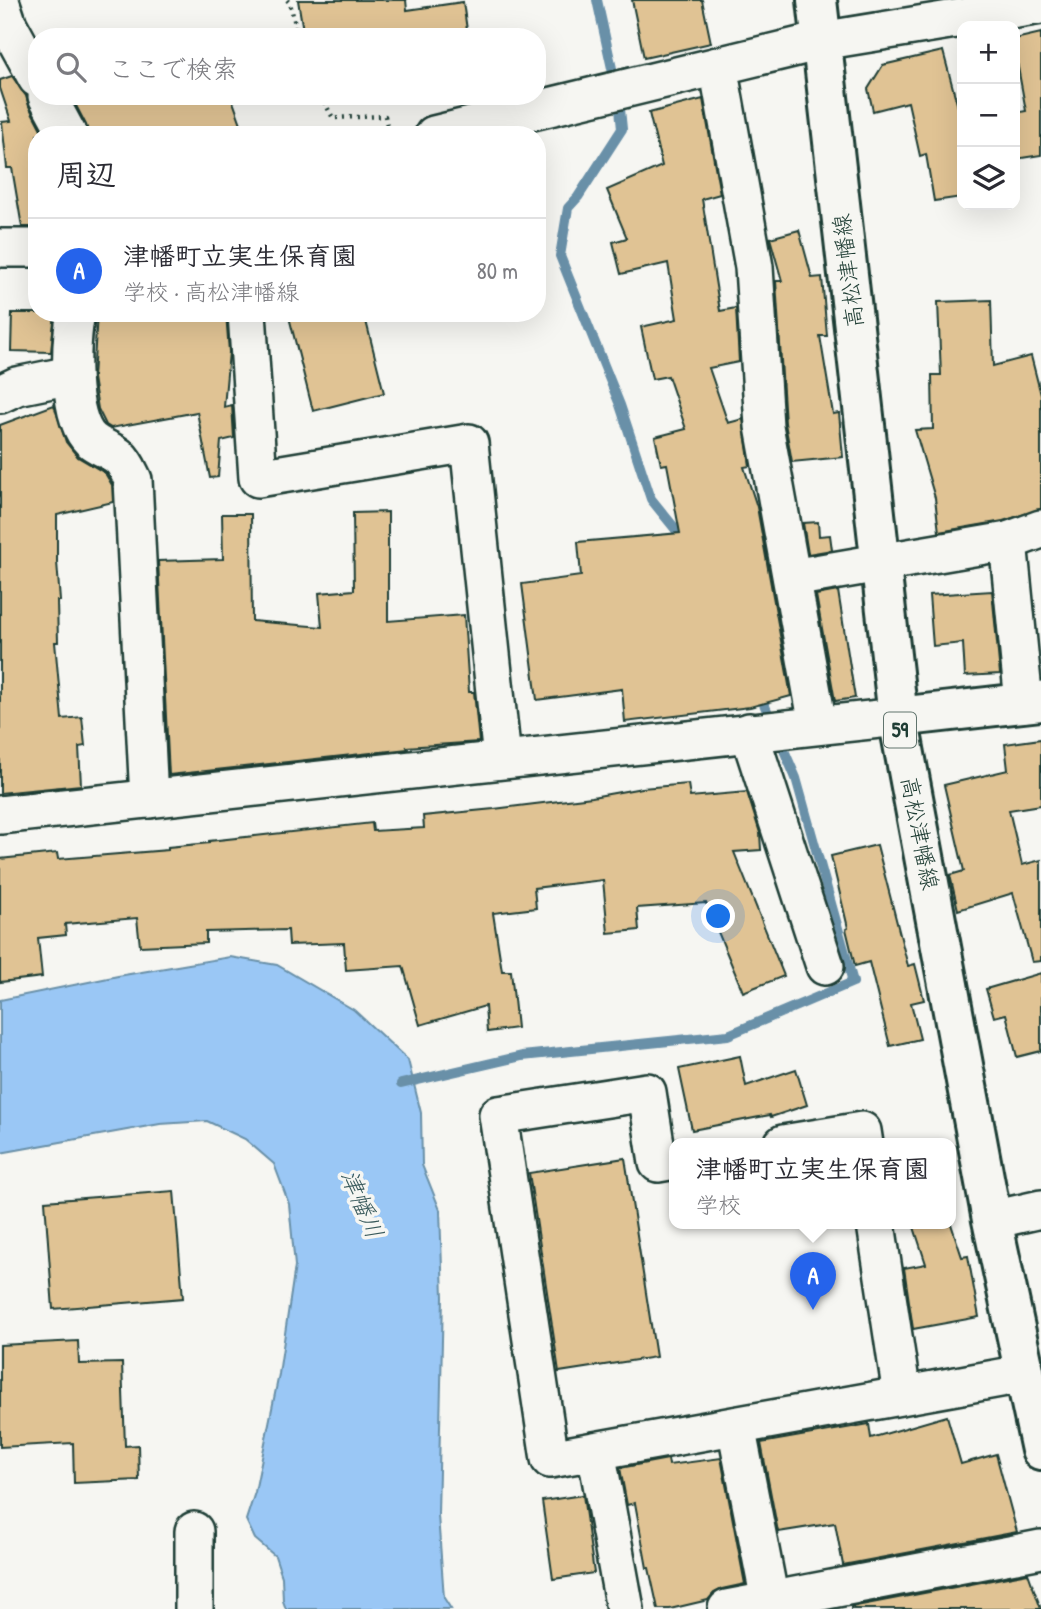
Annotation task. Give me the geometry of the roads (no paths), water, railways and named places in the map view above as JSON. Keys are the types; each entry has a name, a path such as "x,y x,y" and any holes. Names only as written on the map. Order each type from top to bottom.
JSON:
{"main road":[{"name":"高松津幡線","path":"817,0 898,717 992,1220 1041,1450"},
{"path":"898,717 1033,702"}],"street":[{"path":"0,1 8,25 28,62"},
{"path":"471,126 821,41 1041,5"},
{"path":"718,66 754,267 764,426 792,578 781,729 825,967"},
{"path":"52,105 63,126"},
{"path":"0,248 28,248"},
{"path":"74,322 71,375 77,413 89,439 121,458 133,480 149,799"},
{"path":"248,322 258,478 469,443 502,760"},
{"path":"0,394 17,386 71,375"},
{"path":"792,578 1024,535 1033,702"},
{"path":"0,815 898,717"},
{"path":"669,1161 658,1163 647,1093 498,1115 551,1460 1023,1374"},
{"path":"822,1138 862,1132 863,1138"},
{"path":"992,1220 1041,1209"},
{"path":"877,1229 902,1395"},
{"path":"736,1426 770,1601"},
{"path":"596,1451 625,1609"},
{"path":"194,1531 194,1609"},
{"path":"727,1609 1041,1549"}],"water":[{"name":"津幡川","path":"230,957 277,965 354,1010 408,1060 421,1113 422,1165 440,1210 443,1297 438,1515 444,1598 451,1609 286,1609 282,1577 275,1556 255,1539 246,1520 255,1492 279,1374 295,1266 289,1204 274,1164 245,1139 207,1121 160,1124 0,1153 0,1000"}],"waterway":[{"path":"597,0 613,73"},
{"path":"620,109 622,129 568,208 560,256 620,405 651,499 686,542"},
{"path":"401,1084 522,1056 728,1035 853,982 796,778 758,690"}],"place":[{"name":"津幡町立実生保育園","path":"813,1310"}]}
